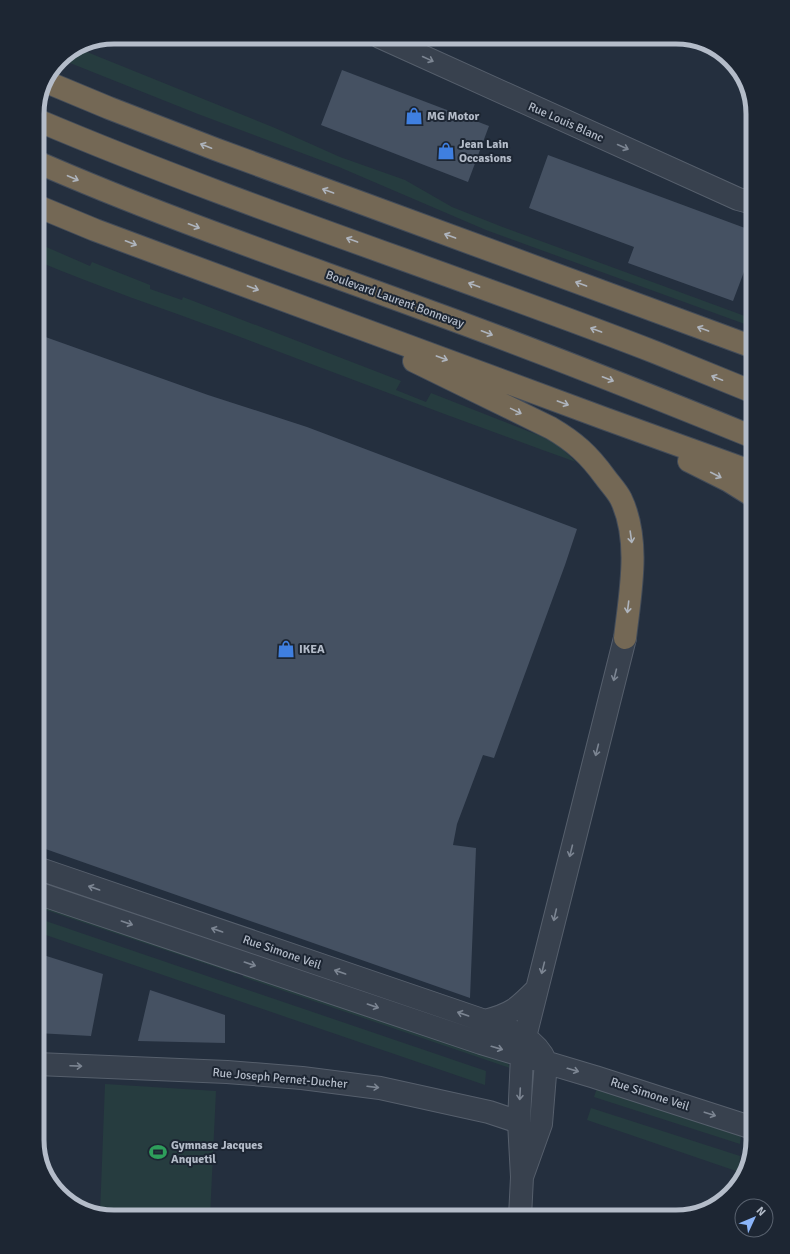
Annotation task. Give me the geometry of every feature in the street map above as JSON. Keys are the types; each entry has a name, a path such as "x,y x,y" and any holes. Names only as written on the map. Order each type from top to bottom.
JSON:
{"highway":[{"path":"54,78 109,108"},
{"path":"51,84 215,149 746,345"},
{"path":"44,123 222,193 650,350 746,389"},
{"name":"Boulevard Laurent Bonnevay","path":"44,165 91,186 210,232 436,313 638,390 746,434"},
{"path":"44,209 95,230 746,469"},
{"path":"44,214 95,230"},
{"path":"313,310 551,428 567,437 581,448 593,461 621,499 628,521 632,558 629,601 624,638"},
{"path":"606,419 722,478 746,492"}],"street":[{"name":"Rue Louis Blanc","path":"396,44 730,195 746,201"},
{"path":"520,1210 522,1177 519,1122 524,1046 624,638"},
{"name":"Rue Simone Veil","path":"44,870 511,1030 524,1046 546,1062 595,1076 746,1126"},
{"name":"Rue Simone Veil","path":"44,895 474,1040 524,1046"},
{"path":"485,1021 505,1016 512,1012 537,989"},
{"path":"522,1177 541,1124 546,1062"},
{"name":"Rue Joseph Pernet-Ducher","path":"44,1064 227,1072 302,1078 380,1088 489,1112 519,1122"}],"green space":[{"path":"84,51 275,128 340,157 405,180 452,207 746,316 746,324 486,230 339,167 198,114 67,62"},
{"path":"44,246 90,266 92,262 150,285 150,289 182,300 183,297 401,381 396,390 426,402 431,393 543,437 558,445 576,462 227,332 44,264"},
{"path":"44,900 238,966 236,974 44,909"},
{"path":"44,920 486,1071 485,1085 44,934"},
{"path":"244,968 507,1061 510,1068 243,977"},
{"name":"Gymnase Jacques Anquetil","path":"105,1084 216,1091 210,1210 100,1209"},
{"path":"597,1088 741,1135 740,1144 594,1097"},
{"path":"591,1108 740,1156 739,1171 738,1172 587,1120"}],"building":[{"path":"342,70 489,126 468,182 321,125"},
{"path":"548,155 746,228 746,267 733,301 628,263 634,247 529,208"},
{"name":"IKEA","path":"44,336 208,395 307,427 577,529 494,758 483,755 457,824 453,845 476,848 470,998 44,848"},
{"path":"44,955 103,974 91,1036 44,1033"},
{"path":"150,990 225,1015 225,1043 138,1041"}],"place":[{"name":"MG Motor","path":"414,116"},
{"name":"Jean Lain Occasions","path":"446,151"},
{"name":"IKEA","path":"286,649"},
{"name":"Gymnase Jacques Anquetil","path":"158,1152"}]}
